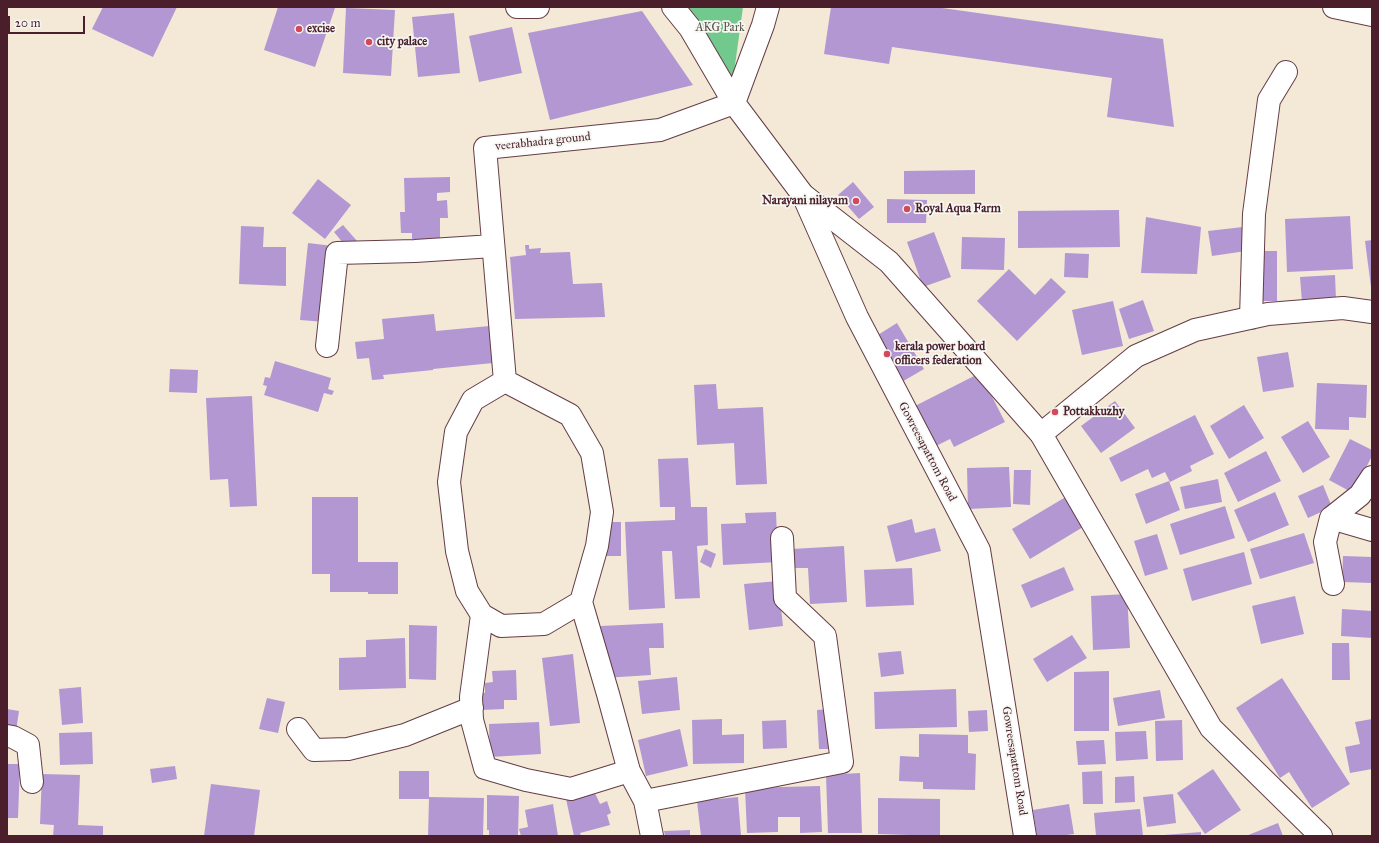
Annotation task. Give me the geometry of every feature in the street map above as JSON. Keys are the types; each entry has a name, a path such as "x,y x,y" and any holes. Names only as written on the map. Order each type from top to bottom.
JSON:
{"street":[{"path":"517,7 538,7"},
{"name":"Gowreesapattom Road","path":"673,7 690,28 734,103 803,195 857,317 978,550 1025,836"},
{"path":"734,103 763,25 768,7"},
{"path":"1334,7 1372,15"},
{"path":"1251,318 1254,214 1269,100 1286,72"},
{"name":"veerabhadra ground","path":"505,381 485,148 660,130 734,103"},
{"path":"803,195 890,262 1041,434 1211,728 1321,836"},
{"path":"327,346 337,253 415,252 493,246"},
{"path":"1041,434 1136,356 1195,330 1268,314 1343,308 1372,312"},
{"path":"581,602 544,624 502,626 482,615 467,591 457,551 449,482 456,432 473,400 505,381 570,415 592,453 602,512 597,546 581,602 629,771 645,801 652,836"},
{"path":"1333,584 1325,542 1331,518 1360,495 1372,477"},
{"path":"1331,518 1372,530"},
{"path":"645,801 842,762 825,636 785,598 782,538"},
{"path":"482,615 471,697 472,720 485,768 526,780 571,789 629,771"},
{"path":"298,729 314,750 348,749 405,735 472,708"},
{"path":"7,736 13,737 28,745 32,782"}],"green space":[{"name":"AKG Park","path":"685,7 743,7 732,87"}],"building":[{"path":"103,7 177,7 153,57 92,29"},
{"name":"excise","path":"278,7 335,8 315,67 264,50"},
{"path":"831,7 935,7 1163,39 1174,127 1107,117 1112,78 892,47 889,64 824,54"},
{"name":"city palace","path":"346,8 395,10 391,76 343,73"},
{"path":"642,11 693,85 550,120 528,33"},
{"path":"454,13 460,73 418,77 412,17"},
{"path":"512,27 522,73 479,82 469,36"},
{"path":"975,170 975,194 904,194 904,171"},
{"path":"450,177 450,192 437,193 437,201 447,200 448,218 440,218 440,245 421,245 421,239 412,239 412,233 401,233 400,212 405,212 404,178"},
{"path":"318,179 351,205 325,239 292,213"},
{"name":"Narayani nilayam","path":"853,182 874,207 859,219 838,195"},
{"name":"Royal Aqua Farm","path":"887,199 927,200 926,223 887,223"},
{"path":"1119,210 1120,247 1018,248 1018,211"},
{"path":"1350,216 1353,269 1287,272 1285,219"},
{"path":"1146,217 1201,227 1197,274 1141,273"},
{"path":"343,225 357,241 348,249 334,232"},
{"path":"241,226 264,227 263,247 286,247 286,286 239,284"},
{"path":"1243,227 1246,251 1212,256 1208,231"},
{"path":"934,232 951,277 923,287 907,242"},
{"path":"962,237 1005,238 1004,270 961,269"},
{"path":"1372,240 1372,287 1371,287 1365,241"},
{"path":"308,243 333,246 325,322 300,320"},
{"path":"525,245 529,245 529,249 541,248 540,253 570,252 573,284 602,283 605,317 515,319 510,257 526,255"},
{"path":"1257,251 1277,251 1277,301 1257,301"},
{"path":"1065,253 1089,254 1088,278 1064,277"},
{"path":"1009,269 1035,295 1051,278 1066,292 1017,341 977,301"},
{"path":"1335,275 1336,300 1302,302 1300,277"},
{"path":"1143,300 1154,331 1129,339 1119,309"},
{"path":"1113,301 1123,346 1082,355 1072,310"},
{"path":"434,314 436,331 490,326 493,363 383,375 384,379 372,380 369,358 357,359 355,342 384,339 382,319"},
{"path":"897,323 924,369 900,383 873,338"},
{"path":"1288,352 1294,387 1263,392 1257,357"},
{"path":"275,361 331,378 328,389 334,391 332,395 324,393 318,412 264,395 267,386 263,385 265,377 270,378"},
{"path":"170,369 198,370 197,393 169,392"},
{"path":"980,373 1005,422 954,447 950,439 934,447 913,407"},
{"path":"1317,383 1367,385 1366,418 1349,417 1349,430 1315,429"},
{"path":"716,384 718,409 763,407 767,484 736,485 734,443 697,445 694,385"},
{"path":"252,396 257,506 230,507 228,479 210,480 206,398"},
{"path":"1115,401 1135,428 1101,453 1081,426"},
{"path":"1244,405 1264,438 1229,459 1210,426"},
{"path":"1195,415 1214,454 1190,466 1192,471 1170,482 1165,472 1152,478 1148,469 1121,482 1109,458"},
{"path":"1308,421 1330,457 1303,473 1281,437"},
{"path":"1350,439 1372,450 1372,456 1353,493 1329,480"},
{"path":"1266,451 1281,481 1238,502 1224,473"},
{"path":"688,458 691,507 707,507 708,545 697,546 700,598 675,599 672,551 662,551 665,608 629,610 625,522 675,520 675,507 660,507 658,459"},
{"path":"1009,467 1011,507 968,509 967,468"},
{"path":"1014,470 1031,470 1030,505 1013,504"},
{"path":"1218,479 1222,502 1185,509 1180,487"},
{"path":"1169,481 1180,510 1146,524 1135,494"},
{"path":"1323,485 1332,507 1308,518 1298,496"},
{"path":"1275,492 1289,525 1248,542 1234,510"},
{"path":"1069,495 1088,524 1030,559 1012,529"},
{"path":"312,497 358,497 358,562 398,562 398,594 330,592 330,574 312,574"},
{"path":"1225,506 1235,538 1180,555 1170,524"},
{"path":"776,512 778,562 723,565 721,524 746,523 745,513"},
{"path":"912,519 915,533 935,528 941,551 896,562 887,526"},
{"path":"604,522 621,522 621,556 604,556"},
{"path":"1304,533 1314,563 1260,579 1250,549"},
{"path":"1157,534 1168,569 1145,576 1134,541"},
{"path":"844,546 847,602 810,604 808,568 792,568 792,549"},
{"path":"705,549 716,554 711,568 700,562"},
{"path":"1244,552 1252,584 1192,601 1183,569"},
{"path":"1343,556 1372,557 1372,583 1342,582"},
{"path":"1064,567 1074,590 1031,608 1021,585"},
{"path":"912,568 914,605 866,607 864,570"},
{"path":"778,581 783,626 749,630 744,584"},
{"path":"1127,594 1130,648 1093,650 1091,596"},
{"path":"1295,596 1304,634 1261,644 1252,606"},
{"path":"1342,609 1372,611 1372,638 1341,636"},
{"path":"663,623 664,648 649,648 651,675 604,678 601,626"},
{"path":"409,625 437,626 436,680 409,679"},
{"path":"1072,635 1087,658 1047,682 1033,659"},
{"path":"405,638 406,688 339,690 339,658 366,657 366,640"},
{"path":"1332,643 1349,643 1350,680 1332,680"},
{"path":"901,651 904,674 881,677 878,653"},
{"path":"573,654 580,723 550,726 542,658"},
{"path":"516,670 517,700 504,700 504,709 481,710 481,700 483,700 482,693 485,693 485,683 493,682 492,671"},
{"path":"1109,671 1109,731 1074,731 1074,672"},
{"path":"677,677 680,710 642,714 638,681"},
{"path":"1282,678 1350,784 1312,808 1289,772 1280,778 1236,708"},
{"path":"81,687 83,723 62,725 59,689"},
{"path":"956,689 957,727 875,729 874,692"},
{"path":"1160,690 1165,718 1118,726 1113,698"},
{"path":"267,698 285,702 278,733 259,729"},
{"path":"7,709 19,711 16,731 7,729"},
{"path":"829,709 830,749 819,749 817,710"},
{"path":"987,710 988,731 969,732 968,711"},
{"path":"722,719 722,735 744,734 744,763 693,764 692,720"},
{"path":"1372,719 1372,769 1350,773 1345,747 1360,744 1355,722"},
{"path":"786,720 787,748 763,749 762,721"},
{"path":"1182,720 1183,760 1156,761 1155,721"},
{"path":"539,722 541,754 490,757 489,724"},
{"path":"680,729 688,766 646,776 638,740"},
{"path":"1146,731 1148,759 1116,761 1115,732"},
{"path":"92,732 93,764 60,765 59,733"},
{"path":"919,734 968,735 968,753 976,754 975,790 923,789 923,782 899,781 900,756 919,757"},
{"path":"1104,740 1106,764 1078,765 1076,741"},
{"path":"7,764 20,764 18,818 7,818"},
{"path":"175,766 177,779 152,783 150,769"},
{"path":"1213,769 1241,810 1205,834 1177,793"},
{"path":"399,771 429,771 429,797 484,798 483,836 428,836 429,799 399,799"},
{"path":"1102,771 1103,804 1083,804 1082,772"},
{"path":"860,773 862,833 828,833 826,775"},
{"path":"42,774 80,775 78,825 103,826 103,836 53,836 54,825 40,824"},
{"path":"1134,776 1135,802 1115,803 1115,777"},
{"path":"211,784 260,790 254,836 204,836"},
{"path":"820,786 822,832 800,833 800,817 778,817 778,832 747,833 745,788"},
{"path":"594,791 600,804 607,801 611,813 607,815 610,825 580,833 581,836 574,836 566,799"},
{"path":"1173,794 1176,823 1147,827 1143,797"},
{"path":"487,795 519,796 518,836 489,836 489,830 487,830"},
{"path":"738,797 741,836 701,836 697,801"},
{"path":"878,798 940,799 940,836 878,834"},
{"path":"553,804 558,836 521,836 519,829 528,827 525,810"},
{"path":"1069,804 1074,834 1037,836 1033,810"},
{"path":"1140,809 1143,836 1096,836 1094,813"},
{"path":"1278,823 1283,836 1246,836"},
{"path":"690,830 690,836 665,836 664,831"},
{"path":"1201,832 1201,836 1164,836 1164,835"}],"place":[{"name":"excise","path":"299,29"},
{"name":"city palace","path":"369,42"},
{"name":"Narayani nilayam","path":"856,201"},
{"name":"Royal Aqua Farm","path":"907,209"},
{"name":"kerala power board officers federation","path":"887,354"},
{"name":"Pottakkuzhy","path":"1055,412"}]}
